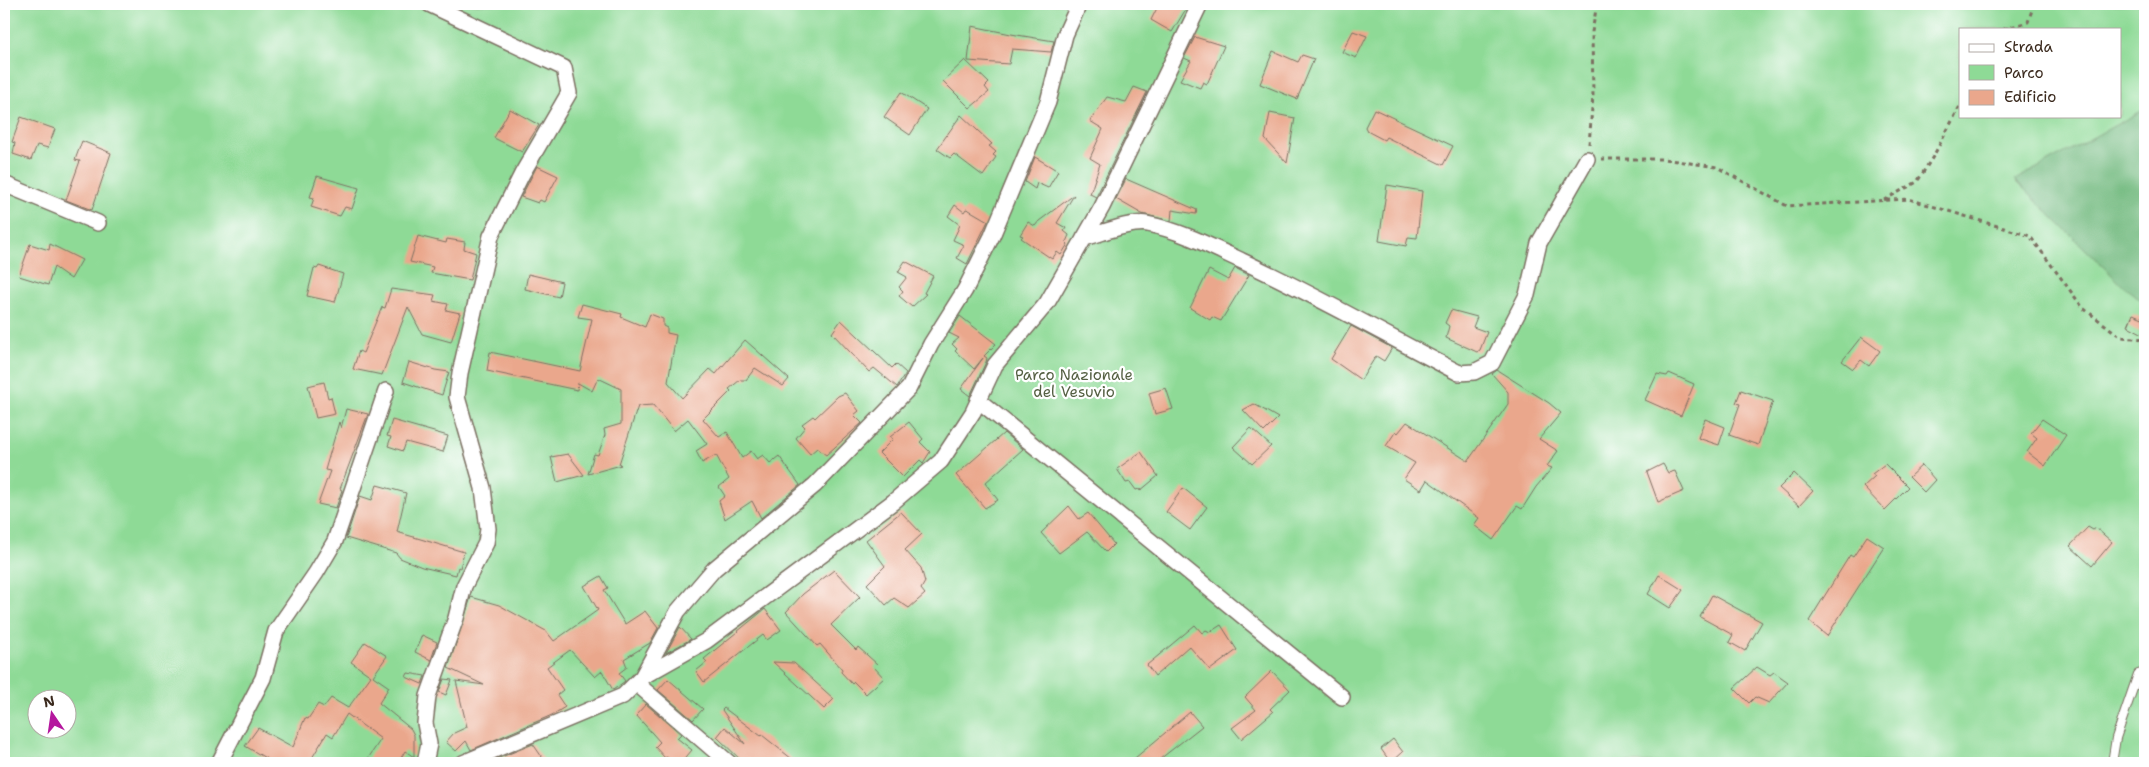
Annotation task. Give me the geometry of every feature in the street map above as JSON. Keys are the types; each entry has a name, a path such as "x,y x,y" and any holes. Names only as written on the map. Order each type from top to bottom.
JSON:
{"street":[{"path":"425,763 429,744 425,723 428,696 456,618 464,586 486,543 488,529 483,488 457,397 460,373 491,236 522,174 569,93 564,68 429,4"},
{"path":"639,680 678,611 714,569 816,485 909,388 931,344 965,290 992,236 1048,102 1066,35 1080,4"},
{"path":"463,763 623,696 639,680 706,641 892,502 941,461 978,400 994,365 1047,303 1102,207 1200,4"},
{"path":"1084,238 1132,225 1145,224 1169,231 1208,246 1276,277 1459,372 1474,372 1492,363 1527,295 1538,243 1588,159"},
{"path":"4,184 98,223"},
{"path":"219,763 263,678 276,631 316,573 335,541 386,391"},
{"path":"978,400 1342,697"},
{"path":"639,680 729,763"}],"lane":[{"path":"2112,763 2116,738 2138,674 2145,672"}],"path":[{"path":"1597,4 1592,32 1593,96 1588,159 1663,159 1717,167 1787,206 1909,199 2030,236 2084,308 2121,337 2145,339"},
{"path":"2007,28 2028,22 2034,4"},
{"path":"1883,200 1917,182 1959,108"}],"green space":[{"name":"Parco Nazionale del Vesuvio","path":"4,4 2145,4 2145,763 4,763"},
{"path":"2145,109 2145,303 2124,287 2015,180"}],"building":[{"path":"1159,4 1189,4 1172,32 1151,20"},
{"path":"972,26 1054,41 1051,52 1012,49 1009,64 968,61"},
{"path":"1353,31 1367,36 1356,58 1342,52"},
{"path":"1195,37 1224,46 1207,84 1203,82 1200,88 1180,80 1191,61 1184,58"},
{"path":"1273,51 1298,62 1302,55 1314,59 1297,99 1260,84"},
{"path":"965,60 989,83 985,87 989,92 970,108 943,81"},
{"path":"1134,87 1147,92 1096,197 1090,194 1100,164 1090,158 1103,129 1090,121 1107,97 1126,102"},
{"path":"901,92 927,109 910,135 884,117"},
{"path":"510,109 539,125 522,152 494,138"},
{"path":"1374,109 1453,146 1443,165 1386,137 1384,140 1367,131 1365,127"},
{"path":"1270,113 1295,118 1287,163 1265,139"},
{"path":"961,115 992,144 989,146 996,152 993,155 996,157 983,176 954,154 950,158 937,149"},
{"path":"21,117 55,129 48,148 37,145 31,160 13,154 15,143 12,142"},
{"path":"82,141 111,153 92,210 66,200 80,161 75,160"},
{"path":"1035,157 1058,171 1048,188 1037,183 1035,189 1025,182"},
{"path":"537,166 558,176 544,202 540,200 538,203 521,197"},
{"path":"317,176 359,188 352,209 345,207 340,216 311,207 314,198 310,197"},
{"path":"1126,179 1197,210 1196,214 1172,210 1171,221 1142,214 1116,199"},
{"path":"1387,185 1422,191 1417,238 1408,237 1406,246 1379,241"},
{"path":"1074,195 1057,223 1066,228 1064,231 1069,235 1066,242 1068,244 1061,255 1057,252 1052,259 1021,238 1023,236 1020,235 1028,222 1035,226"},
{"path":"955,205 964,212 966,209 969,210 988,221 967,264 957,258 964,245 953,240 960,225 948,216"},
{"path":"418,236 446,243 447,239 465,242 464,249 476,253 470,280 431,273 433,267 410,262"},
{"path":"30,244 49,250 50,244 82,260 71,279 54,267 48,285 19,276"},
{"path":"905,261 933,276 924,293 926,294 912,307 899,296 903,291 899,287 907,277 898,272"},
{"path":"319,266 343,274 335,302 307,296 314,268 317,269"},
{"path":"1235,268 1249,275 1221,321 1212,317 1210,320 1190,308 1209,270 1228,280"},
{"path":"528,274 562,282 559,297 525,289"},
{"path":"391,289 435,295 433,301 448,304 446,310 460,313 451,342 422,334 408,307 382,375 353,369 359,351 363,353 382,307 385,308"},
{"path":"582,304 622,314 621,317 645,327 650,314 663,319 663,326 667,328 667,333 676,335 668,382 682,398 710,369 716,374 745,340 789,379 783,386 755,368 746,380 740,380 729,389 731,391 703,419 719,437 727,432 742,458 751,451 757,459 763,455 770,463 779,456 800,485 761,518 752,501 725,519 719,501 725,496 719,487 729,479 716,455 702,463 696,451 707,444 688,419 674,431 653,405 638,406 619,464 621,465 588,474 594,454 598,455 605,435 604,429 621,424 621,389 598,378 592,391 578,383 577,390 487,371 490,352 580,371 592,319 578,317"},
{"path":"1451,310 1477,317 1473,327 1487,332 1480,350 1477,352 1446,338 1449,326 1445,323"},
{"path":"2133,314 2145,319 2145,335 2128,326"},
{"path":"960,316 996,344 984,356 987,358 986,362 970,396 961,389 983,358 974,369 955,351 957,349 952,344 959,338 949,333"},
{"path":"841,320 892,368 896,364 906,373 897,387 874,368 869,372 832,333"},
{"path":"1351,326 1392,348 1384,361 1376,356 1361,380 1331,359"},
{"path":"1861,337 1880,351 1869,366 1861,360 1853,369 1842,361"},
{"path":"409,362 449,372 442,395 403,382"},
{"path":"1497,370 1549,403 1561,413 1539,439 1558,451 1547,466 1552,468 1536,487 1522,509 1517,506 1493,540 1474,525 1479,518 1427,480 1421,490 1404,479 1415,463 1386,446 1396,431 1398,433 1407,422 1468,461 1508,404 1508,392 1492,374"},
{"path":"1669,373 1694,384 1681,416 1645,400 1657,374 1667,376"},
{"path":"324,382 328,398 331,397 335,414 316,418 308,386"},
{"path":"1166,388 1173,409 1155,414 1149,393"},
{"path":"1741,390 1773,401 1758,445 1729,435 1740,404 1736,403"},
{"path":"845,393 859,411 854,415 862,423 826,455 817,448 810,454 796,438 805,427 802,424 813,416 815,418 838,396"},
{"path":"1254,404 1278,418 1264,432 1243,410"},
{"path":"346,409 368,414 340,489 342,490 336,508 318,504 330,471 325,470 339,422 341,428"},
{"path":"1705,419 1725,427 1719,445 1698,438"},
{"path":"2042,419 2066,435 2045,466 2027,452 2037,438 2031,433"},
{"path":"392,420 448,436 443,452 406,442 403,451 388,446 391,437 387,436"},
{"path":"909,422 923,439 920,442 930,452 923,463 920,460 903,477 879,453 893,439 890,437"},
{"path":"1251,428 1271,446 1252,464 1233,447"},
{"path":"1004,433 1023,449 985,483 998,500 985,508 956,475"},
{"path":"1141,452 1158,476 1140,491 1139,489 1136,490 1130,482 1126,483 1117,469"},
{"path":"568,454 584,475 557,482 551,457"},
{"path":"1663,464 1668,473 1675,471 1684,491 1658,502 1647,472"},
{"path":"1885,464 1908,487 1885,510 1863,487 1875,476 1872,474"},
{"path":"1922,465 1935,480 1924,492 1909,477"},
{"path":"1794,473 1813,491 1799,506 1779,488"},
{"path":"377,485 406,493 397,532 464,552 456,575 422,567 400,558 396,553 346,538 360,496 372,500"},
{"path":"1183,488 1207,507 1190,530 1166,512"},
{"path":"1069,506 1079,519 1088,513 1114,544 1106,552 1087,532 1059,553 1041,533"},
{"path":"901,512 922,534 905,550 921,568 925,582 921,589 925,594 909,608 894,598 886,605 867,584 885,566 866,540"},
{"path":"2088,527 2093,530 2096,528 2112,542 2092,566 2070,546"},
{"path":"1867,536 1884,547 1827,636 1809,621 1850,555 1853,557"},
{"path":"834,570 860,597 831,625 856,650 858,647 877,664 874,667 884,678 866,694 854,682 852,684 841,672 842,669 820,644 817,646 786,612 803,594"},
{"path":"1659,575 1683,590 1670,608 1648,594"},
{"path":"601,576 608,588 604,590 625,624 645,611 658,628 650,643 624,659 627,667 619,673 625,681 613,690 602,671 595,677 570,650 547,667 563,690 557,695 565,707 552,715 471,750 466,741 456,751 446,742 454,733 467,727 456,681 484,685 448,668 471,597 499,605 546,631 554,641 598,610 584,586"},
{"path":"1712,595 1762,622 1745,651 1729,642 1733,635 1700,617"},
{"path":"765,609 781,630 767,640 763,635 704,682 696,671 707,662 704,659"},
{"path":"1195,625 1202,633 1206,630 1210,632 1221,625 1237,650 1210,670 1189,646 1155,676 1147,665"},
{"path":"680,627 691,639 666,653"},
{"path":"422,635 437,642 431,660 415,652"},
{"path":"365,642 387,656 373,676 389,687 379,703 411,729 414,735 414,757 405,751 398,763 365,763 381,739 347,714 333,737 327,733 309,763 274,763 245,746 258,728 293,747 305,718 308,719 318,704 324,707 331,698 348,708 371,676 351,662"},
{"path":"773,662 794,663 834,699 824,709"},
{"path":"1757,667 1770,675 1774,672 1788,682 1769,703 1755,697 1749,703 1734,688"},
{"path":"1272,671 1290,690 1270,709 1273,712 1241,739 1232,728 1256,710 1245,697"},
{"path":"408,673 425,676 422,684 406,677"},
{"path":"444,679 452,680 446,695 439,692"},
{"path":"668,679 703,709 693,720 658,690"},
{"path":"646,704 681,734 677,738 692,750 681,763 675,759 671,762 667,757 665,758 655,747 660,742 636,715"},
{"path":"724,708 797,763 744,763 717,737 725,727 745,744 722,710"},
{"path":"1190,712 1202,726 1155,763 1129,763"},
{"path":"1393,739 1403,752 1391,763 1381,749"},
{"path":"533,744 546,763 487,763"}]}
